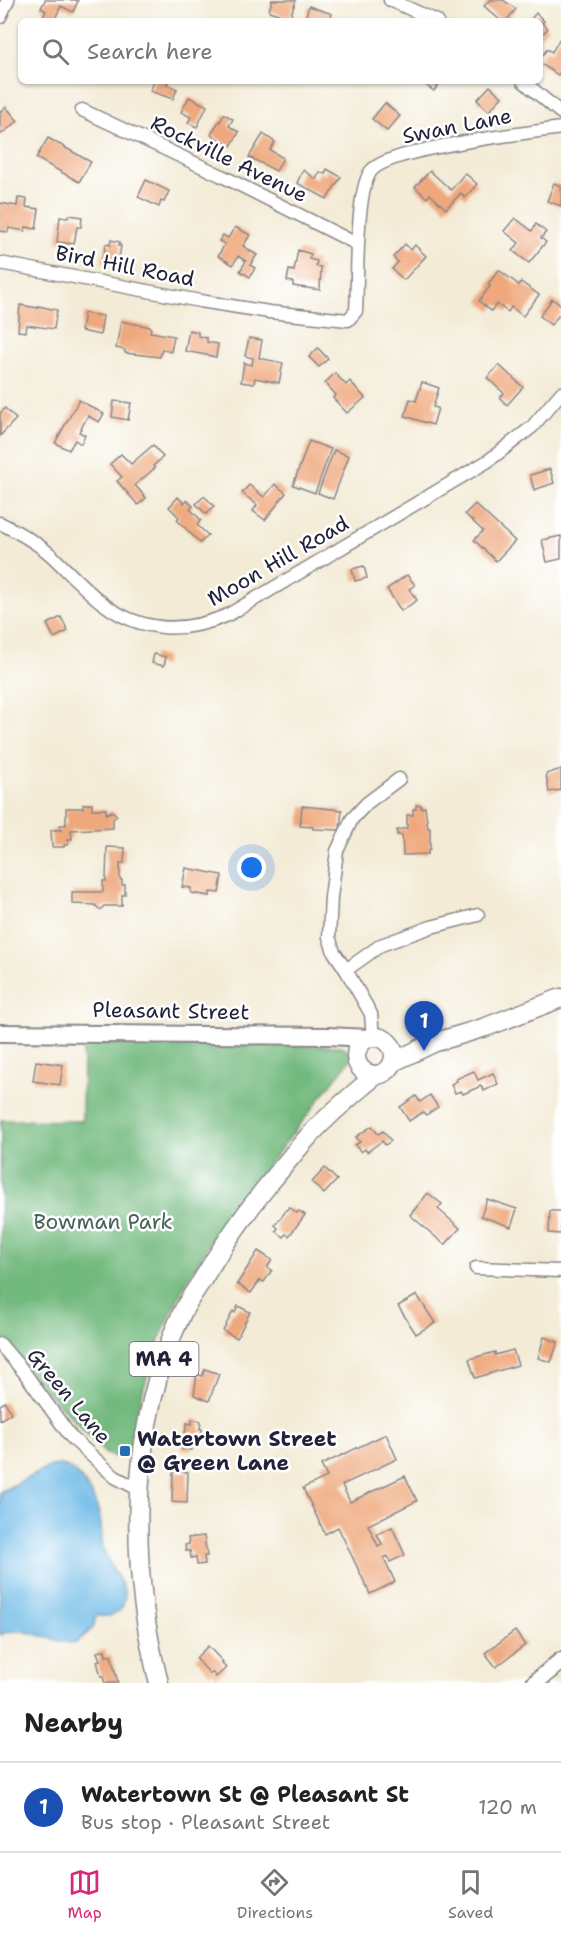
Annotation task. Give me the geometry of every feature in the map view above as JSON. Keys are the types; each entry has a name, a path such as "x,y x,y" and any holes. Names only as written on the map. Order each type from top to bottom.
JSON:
{"main road":[{"name":"Pleasant Street","path":"393,1062 433,1043 486,1027 561,998"},
{"name":"Pleasant Street","path":"372,1041 433,1043"},
{"path":"372,1041 393,1051 393,1062 386,1071 368,1071 356,1057 372,1041"},
{"name":"MA 4","path":"159,1683 142,1596 139,1563 140,1470 157,1386 167,1350 183,1312 216,1256 252,1205 309,1135 353,1094 368,1071"}],"street":[{"path":"0,17 8,0"},
{"path":"390,0 430,18"},
{"path":"527,84 561,113"},
{"name":"Rockville Avenue","path":"82,110 220,175 357,244"},
{"name":"Swan Lane","path":"242,308 348,320 356,311 357,244 364,187 371,171 384,162 405,154 492,137 561,128"},
{"name":"Bird Hill Road","path":"0,263 242,308"},
{"name":"Moon Hill Road","path":"0,524 18,532 42,548 95,597 119,614 157,627 194,627 228,615 488,461 532,427 561,393"},
{"path":"372,1041 371,1014 334,952 329,937 331,897 337,851 352,819 367,803 399,779"},
{"path":"346,970 381,945 431,927 478,915"},
{"name":"Pleasant Street","path":"0,1033 340,1037 372,1041"},
{"path":"476,1268 561,1271"},
{"name":"Green Lane","path":"0,1344 24,1372 71,1437 115,1477 140,1490"},
{"path":"535,1683 561,1661"}],"green space":[{"name":"Bowman Park","path":"83,1043 341,1046 351,1056 211,1240 183,1288 160,1338 143,1390 129,1449 126,1453 116,1457 106,1454 0,1342 1,1120 82,1121"}],"water":[{"path":"62,1465 76,1473 96,1503 106,1558 124,1591 123,1605 115,1614 96,1616 93,1628 76,1643 19,1631 0,1635 0,1492 51,1466"}],"building":[{"path":"45,0 78,1 73,12 61,6 55,18 43,17 46,11 41,8"},
{"path":"272,0 296,0 290,18 269,11"},
{"path":"490,0 503,0 516,9 508,18 498,18 484,6"},
{"path":"309,6 332,14 331,18 305,18"},
{"path":"536,13 541,18 532,18"},
{"path":"543,24 548,28 543,34"},
{"path":"561,36 561,71 558,75 543,65 543,55 547,49 552,52"},
{"path":"153,84 167,84 177,89 173,99 150,91"},
{"path":"424,84 439,84 434,91"},
{"path":"490,86 502,97 489,111 477,100"},
{"path":"189,97 207,106 197,127 188,123 191,117 181,112"},
{"path":"385,103 400,116 387,131 372,119"},
{"path":"6,107 18,121 0,135 0,112"},
{"path":"224,114 233,119 229,126 239,132 231,146 211,135"},
{"path":"263,134 275,142 270,150 283,158 276,171 249,157"},
{"path":"48,138 91,162 79,182 36,158"},
{"path":"327,169 341,177 327,199 297,183 303,170 316,179 320,172 325,174"},
{"path":"430,171 451,190 465,173 477,184 465,198 461,193 446,209 430,194 427,198 415,187"},
{"path":"146,180 169,191 159,207 138,197"},
{"path":"554,183 561,186 561,206 547,201"},
{"path":"18,198 27,199 26,207 39,209 36,229 26,227 25,231 9,228 8,232 0,231 0,203 17,206"},
{"path":"69,215 82,217 81,227 77,227 74,244 57,242 60,217 68,218"},
{"path":"515,218 532,231 536,224 546,232 541,238 546,242 529,263 513,251 519,243 504,231"},
{"path":"235,227 250,235 243,246 257,255 250,265 255,268 250,277 240,271 246,261 238,256 233,265 218,256 225,244 219,241 223,235 228,238"},
{"path":"111,240 120,242 118,265 102,262 106,244 110,245"},
{"path":"405,244 411,250 415,245 426,256 404,280 392,269 398,262 393,257"},
{"path":"298,250 311,254 309,259 317,261 316,266 321,267 320,290 293,286 293,282 287,281 289,270 294,271"},
{"path":"499,270 519,285 521,282 539,295 523,316 511,307 508,312 497,304 491,311 479,301"},
{"path":"552,299 561,305 561,316 559,315 551,325 540,316"},
{"path":"20,305 57,310 54,329 27,325 26,332 18,331"},
{"path":"84,313 103,316 100,335 81,331"},
{"path":"121,321 151,327 150,332 174,336 171,352 162,349 160,357 125,353 125,350 116,348"},
{"path":"189,330 198,332 198,336 207,338 207,342 218,344 216,357 185,351"},
{"path":"249,338 262,340 259,358 283,363 279,383 255,378 254,384 241,382 244,363 252,365 253,358 245,356"},
{"path":"318,348 328,359 319,367 309,357"},
{"path":"499,365 523,387 507,405 500,398 504,393 487,378"},
{"path":"335,373 346,385 350,381 365,398 347,413 333,398 336,395 325,383"},
{"path":"422,382 439,388 433,407 438,408 433,425 405,416 410,399 416,401"},
{"path":"79,400 104,414 99,422 88,416 79,432 85,435 81,444 75,440 69,450 55,443"},
{"path":"114,401 131,403 128,420 112,417"},
{"path":"5,408 16,419 0,436 0,413"},
{"path":"309,441 331,449 315,493 293,485"},
{"path":"153,445 163,457 153,466 155,468 135,485 146,498 138,505 117,481 122,477 110,464 121,454 131,464"},
{"path":"334,450 349,456 333,499 318,493"},
{"path":"550,469 554,483 534,490 530,475"},
{"path":"275,484 286,493 265,520 253,511 257,505 242,493 249,485 264,497"},
{"path":"204,496 214,506 206,514 196,504"},
{"path":"178,497 184,503 187,500 193,506 190,509 201,520 197,525 208,535 200,543 177,520 179,517 169,507"},
{"path":"475,504 515,541 496,561 474,540 483,531 465,514"},
{"path":"561,536 561,559 547,562 542,540"},
{"path":"364,566 367,578 355,581 352,569"},
{"path":"407,575 415,585 409,589 417,600 401,611 387,589"},
{"path":"61,617 68,631 54,638 47,624"},
{"path":"154,654 166,657 164,666 152,663"},
{"path":"561,769 561,790 549,792 546,774"},
{"path":"83,804 92,804 92,809 106,809 106,814 112,811 117,816 113,819 113,828 71,830 72,839 68,839 68,845 52,847 51,830 61,830 60,825 66,825 66,808 83,808"},
{"path":"416,805 421,805 421,808 425,807 428,828 430,828 430,850 428,854 403,855 402,835 397,835 397,830 407,828 407,815 413,815"},
{"path":"302,806 342,810 340,829 313,829 313,827 300,826"},
{"path":"107,847 125,848 124,863 120,863 120,880 122,880 122,885 125,885 122,906 104,906 100,910 95,905 72,904 72,892 103,892 103,881 106,881"},
{"path":"186,868 222,875 219,893 210,892 210,896 191,893 191,888 182,887"},
{"path":"36,1061 63,1065 60,1085 33,1081"},
{"path":"474,1071 478,1080 493,1073 498,1084 484,1091 481,1086 463,1094 461,1091 455,1093 451,1084 457,1081 456,1079"},
{"path":"430,1095 438,1107 426,1115 423,1112 409,1121 400,1107 416,1096 420,1102"},
{"path":"372,1126 378,1134 383,1131 391,1141 385,1145 382,1141 367,1152 365,1149 361,1152 355,1145 360,1142 356,1137"},
{"path":"325,1168 337,1180 324,1194 312,1182"},
{"path":"428,1193 442,1204 438,1209 460,1228 445,1245 410,1215"},
{"path":"487,1199 517,1209 511,1227 481,1216"},
{"path":"289,1207 305,1215 289,1236 286,1234 284,1237 276,1231 278,1228 275,1225"},
{"path":"550,1211 561,1211 561,1234 549,1233"},
{"path":"258,1251 272,1260 267,1268 272,1270 264,1282 260,1280 251,1293 237,1284"},
{"path":"417,1295 435,1323 416,1334 398,1306"},
{"path":"238,1306 250,1312 237,1338 223,1331"},
{"path":"544,1337 558,1342 551,1362 538,1358"},
{"path":"513,1350 518,1365 475,1378 469,1359"},
{"path":"205,1369 219,1374 209,1401 194,1395 197,1374 202,1376"},
{"path":"5,1402 11,1413 0,1420 0,1405"},
{"path":"192,1419 201,1421 200,1445 192,1444 191,1450 182,1449 187,1423 192,1424"},
{"path":"386,1434 397,1459 342,1485 350,1502 405,1476 417,1501 368,1525 378,1546 382,1544 377,1534 392,1527 405,1555 390,1562 388,1556 384,1558 395,1582 370,1594 338,1527 325,1534 303,1488 327,1477 321,1465"},
{"path":"173,1471 188,1472 187,1503 172,1502"},
{"path":"204,1536 207,1556 204,1556 205,1564 197,1565 196,1557 191,1558 190,1551 186,1551 185,1545 189,1544 188,1538"},
{"path":"515,1631 525,1645 496,1667 485,1653"},
{"path":"208,1646 226,1668 216,1677 212,1672 210,1674 196,1658"},
{"path":"105,1650 106,1656 111,1655 118,1683 105,1683 101,1677 97,1652"}],"place":[{"name":"Watertown St @ Pleasant St","path":"424,1051"},
{"name":"Watertown Street @ Green Lane","path":"125,1451"}]}
